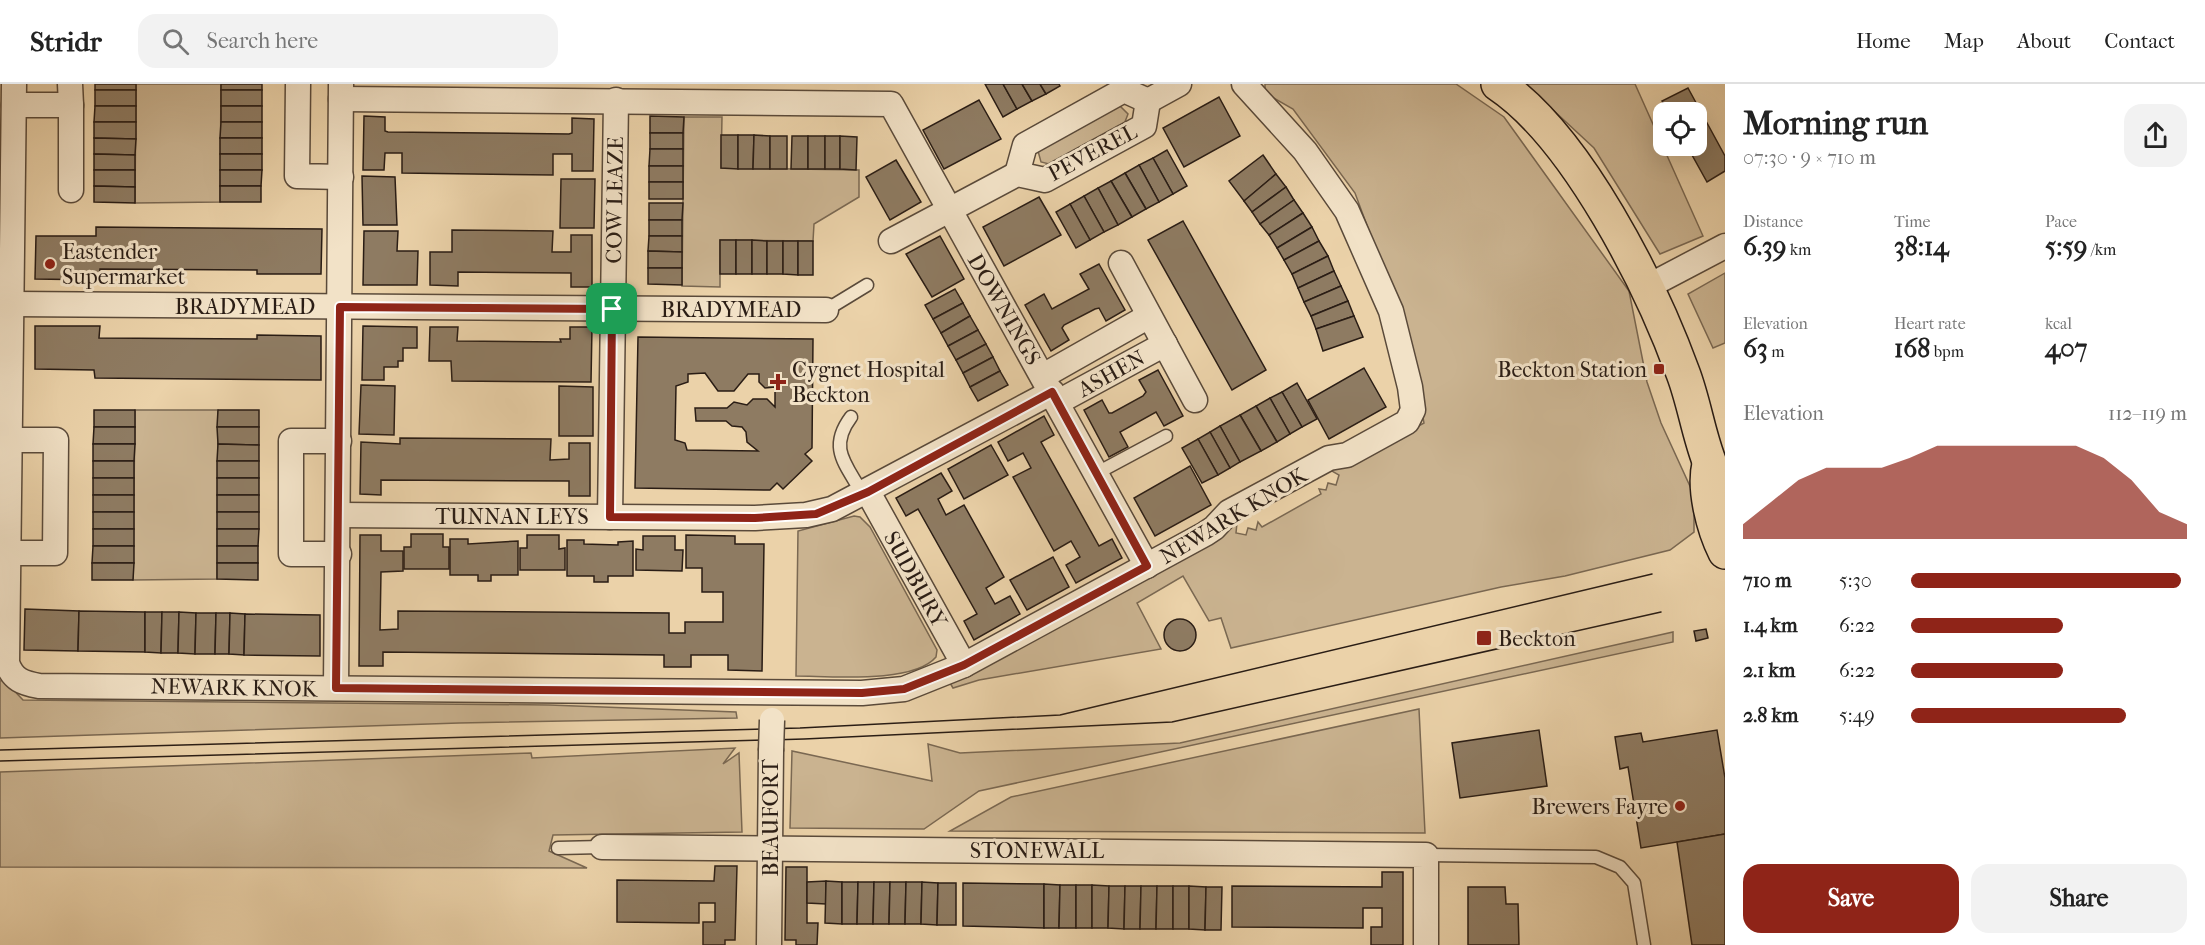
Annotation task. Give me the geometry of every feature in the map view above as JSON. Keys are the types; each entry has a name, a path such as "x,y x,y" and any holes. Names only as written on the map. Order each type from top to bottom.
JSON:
{"main road":[{"path":"1498,84 1542,124 1564,151 1611,222 1647,287 1684,374 1717,476 1706,476 1712,512 1725,552"}],"street":[{"path":"298,84 297,176 341,177"},
{"name":"PEVEREL","path":"949,211 1017,174 1045,180 1143,126 1148,101 1179,84"},
{"name":"NEWARK KNOK","path":"10,552 8,663 11,674 23,683 39,686 862,693 904,689 964,665 1214,528 1229,512 1329,458 1347,455 1407,422 1413,410 1410,387 1391,311 1347,211 1305,151 1244,84"},
{"name":"PEVEREL","path":"1017,174 1025,145 1124,90 1148,101"},
{"path":"336,688 339,554 341,91"},
{"name":"DOWNINGS","path":"341,91 616,100 700,93 891,104 1147,566"},
{"path":"11,440 56,440 55,553 10,552 11,440 7,169 14,94 70,94 71,190"},
{"name":"COW LEAZE","path":"610,517 616,100"},
{"path":"891,241 949,211"},
{"path":"1647,287 1725,246"},
{"name":"ASHEN","path":"1121,263 1195,400"},
{"name":"BRADYMEAD","path":"8,303 826,310"},
{"name":"ASHEN","path":"1051,390 1149,316"},
{"name":"ASHEN","path":"1051,390 1165,344"},
{"name":"TUNNAN LEYS","path":"338,515 755,518 806,515 832,509 865,493 1051,390"},
{"path":"339,441 291,441 291,554 339,554"},
{"name":"SUDBURY","path":"865,493 964,665"},
{"name":"BEAUFORT","path":"770,945 773,692"},
{"name":"STONEWALL","path":"602,847 1426,855"},
{"path":"1426,855 1426,945"}],"lane":[{"name":"BRADYMEAD","path":"826,310 867,285"},
{"path":"851,417 842,428 838,451 865,493"},
{"path":"1097,473 1166,436"},
{"name":"STONEWALL","path":"558,848 602,847"},
{"path":"1426,855 1596,857 1620,867 1634,883 1644,945"}],"shaded area":[{"path":"136,84 221,84 220,202 135,203"},
{"path":"1265,84 1456,84 1504,117 1629,291 1647,382 1661,423 1694,495 1694,532 1670,550 1565,576 1501,587 1231,648 1221,618 1209,621 1183,576 1137,603 1161,649 979,680 953,688 950,683 1235,522 1237,523 1236,533 1246,535 1248,528 1256,530 1258,522 1262,527 1321,494 1319,489 1326,490 1328,483 1336,485 1339,475 1330,470 1351,462 1424,423 1409,339 1355,193 1293,109 1265,93"},
{"path":"1525,84 1635,84 1653,124 1653,156 1667,156 1703,236 1660,254 1594,148"},
{"path":"1118,104 1128,114 1123,127 1053,165 1041,162 1038,151"},
{"path":"684,117 722,117 721,168 859,170 859,197 814,224 813,241 720,240 720,287 682,286"},
{"path":"1725,273 1725,343 1713,348 1688,294"},
{"path":"135,410 218,410 217,579 133,580"},
{"path":"854,516 860,517 870,527 937,650 936,657 925,666 891,675 796,676 798,531"},
{"path":"1673,632 1673,642 979,791 924,829 790,828 792,751 932,781 928,744 960,753 1180,743"},
{"path":"4,680 23,700 549,705 736,712 737,718 459,723 0,738 0,681"},
{"path":"1419,709 1425,833 950,831 1011,797"},
{"path":"735,748 723,764 739,753 742,832 553,835 549,851 587,868 0,867 0,772 531,753 532,758"}],"building":[{"path":"95,84 136,84 136,90 95,90"},
{"path":"221,84 262,84 262,90 221,90"},
{"path":"985,84 1003,84 1017,109 1003,117"},
{"path":"1003,84 1022,84 1032,101 1017,109"},
{"path":"1022,84 1040,84 1046,94 1032,101"},
{"path":"1040,84 1059,84 1060,86 1046,94"},
{"path":"1688,88 1696,102 1663,102"},
{"path":"95,90 136,90 136,106 95,106"},
{"path":"221,90 262,90 262,106 221,106"},
{"path":"1219,97 1240,136 1184,167 1163,128"},
{"path":"979,100 1001,139 944,169 923,130"},
{"path":"95,106 136,106 136,122 94,122"},
{"path":"221,106 262,106 262,122 221,122"},
{"path":"364,116 385,117 385,131 388,132 569,134 572,133 572,118 594,119 593,171 572,171 572,154 553,154 553,175 402,173 402,153 385,153 384,170 363,170"},
{"path":"650,116 684,117 683,133 650,133"},
{"path":"94,122 136,122 136,139 94,138"},
{"path":"221,122 262,122 262,138 220,138"},
{"path":"1707,123 1725,156 1725,171 1707,182 1693,156 1707,156"},
{"path":"650,133 683,133 683,149 650,149"},
{"path":"721,135 738,135 738,169 721,168"},
{"path":"738,135 754,135 753,169 738,169"},
{"path":"754,135 770,136 770,169 753,169"},
{"path":"770,136 787,136 787,169 770,169"},
{"path":"792,136 808,136 808,169 791,169"},
{"path":"808,136 825,136 825,169 808,169"},
{"path":"825,136 840,136 840,169 825,169"},
{"path":"840,136 857,137 856,170 840,169"},
{"path":"94,138 136,139 135,155 94,154"},
{"path":"220,138 262,138 262,154 220,154"},
{"path":"650,149 683,149 683,166 649,166"},
{"path":"1167,150 1187,186 1173,194 1153,158"},
{"path":"94,154 135,155 135,170 94,170"},
{"path":"220,154 262,154 262,170 220,170"},
{"path":"1263,155 1276,174 1244,201 1229,181"},
{"path":"1153,158 1173,194 1159,202 1139,165"},
{"path":"896,160 921,202 890,220 866,177"},
{"path":"1139,165 1159,202 1146,209 1125,173"},
{"path":"649,166 683,166 683,182 649,182"},
{"path":"94,170 135,170 135,187 94,186"},
{"path":"220,170 262,170 261,186 220,186"},
{"path":"1125,173 1146,209 1132,217 1111,181"},
{"path":"1276,174 1286,187 1252,212 1244,201"},
{"path":"362,176 395,177 397,225 363,225"},
{"path":"561,179 595,179 594,228 560,228"},
{"path":"1111,181 1132,217 1118,225 1098,188"},
{"path":"649,182 683,182 683,199 649,199"},
{"path":"94,186 135,187 135,203 94,202"},
{"path":"220,186 261,186 261,202 220,202"},
{"path":"1286,187 1294,200 1260,224 1252,212"},
{"path":"1098,188 1118,225 1104,232 1084,196"},
{"path":"1084,196 1104,232 1090,240 1070,204"},
{"path":"1039,197 1061,235 1004,266 983,227"},
{"path":"1294,200 1303,213 1269,235 1260,224"},
{"path":"649,203 683,203 682,220 649,220"},
{"path":"1070,204 1090,240 1076,248 1056,212"},
{"path":"1303,213 1312,227 1277,248 1269,235"},
{"path":"649,220 682,220 682,236 649,236"},
{"path":"1183,221 1266,370 1232,390 1148,240"},
{"path":"96,227 322,229 321,274 257,274 257,270 100,269 99,280 35,279 36,236 96,236"},
{"path":"1312,227 1319,241 1284,260 1277,248"},
{"path":"452,230 553,231 552,252 571,252 571,235 592,235 592,287 571,287 571,273 458,272 458,286 430,285 430,252 452,252"},
{"path":"364,231 398,231 397,251 418,251 417,285 363,285"},
{"path":"649,236 682,236 682,252 648,251"},
{"path":"940,236 964,279 932,297 906,254"},
{"path":"720,240 736,240 736,274 720,274"},
{"path":"736,240 752,240 752,274 736,274"},
{"path":"752,240 767,241 767,274 752,274"},
{"path":"767,241 783,241 783,274 767,274"},
{"path":"783,241 798,241 798,275 783,274"},
{"path":"798,241 813,241 813,275 798,275"},
{"path":"1319,241 1328,256 1292,274 1284,260"},
{"path":"648,251 682,252 682,268 648,268"},
{"path":"1328,256 1334,271 1298,288 1292,274"},
{"path":"1099,264 1125,310 1106,321 1099,308 1064,325 1062,328 1069,340 1051,351 1025,305 1044,294 1052,309 1089,289 1080,274"},
{"path":"648,268 682,268 682,285 648,284"},
{"path":"1334,271 1341,286 1304,302 1298,288"},
{"path":"1341,286 1348,301 1311,316 1304,302"},
{"path":"955,289 963,303 933,319 925,305"},
{"path":"1348,301 1354,316 1316,329 1311,316"},
{"path":"963,303 970,316 941,333 933,319"},
{"path":"970,316 978,330 948,346 941,333"},
{"path":"1354,316 1363,337 1323,351 1316,329"},
{"path":"35,326 100,326 99,338 257,339 257,335 321,336 321,380 95,378 94,370 35,369"},
{"path":"363,326 417,327 417,348 403,348 403,361 398,361 398,367 384,367 384,380 362,380"},
{"path":"430,327 458,327 457,341 561,342 560,339 570,339 570,327 592,327 591,382 452,381 451,361 429,361"},
{"path":"978,330 986,344 956,360 948,346"},
{"name":"Cygnet Hospital Beckton","path":"638,337 813,339 812,448 805,454 812,461 783,489 777,483 770,490 635,488","holes":["705,373 718,391 734,391 748,374 759,374 759,382 765,388 775,387 775,407 767,399 753,399 747,405 734,402 727,408 695,408 696,421 726,421 732,426 742,427 746,432 747,442 758,451 687,450 685,443 675,440 676,386 688,382 688,374"]},
{"path":"986,344 993,357 963,373 956,360"},
{"path":"993,357 1000,371 970,387 963,373"},
{"path":"1364,368 1386,407 1329,439 1308,400"},
{"path":"1158,370 1183,416 1164,426 1156,412 1120,432 1128,447 1109,457 1084,410 1102,400 1109,413 1112,413 1143,396 1146,392 1139,380"},
{"path":"1000,371 1008,385 978,401 970,387"},
{"path":"1297,383 1317,419 1302,427 1282,392"},
{"path":"361,385 395,386 394,435 359,434"},
{"path":"559,386 593,387 593,436 559,436"},
{"path":"1282,392 1302,427 1290,434 1270,398"},
{"path":"1270,398 1290,434 1277,442 1256,406"},
{"path":"1256,406 1277,442 1261,451 1240,415"},
{"path":"94,410 135,410 135,427 94,427"},
{"path":"218,410 259,410 259,427 217,427"},
{"path":"1240,415 1261,451 1240,462 1220,426"},
{"path":"1044,416 1054,435 1041,442 1099,546 1112,539 1122,558 1076,583 1066,565 1080,557 1071,541 1054,551 1013,477 1031,468 1023,453 1008,461 998,442"},
{"path":"1220,426 1240,462 1230,468 1210,432"},
{"path":"94,427 135,427 135,444 93,444"},
{"path":"217,427 259,427 259,445 218,444"},
{"path":"1210,432 1230,468 1218,475 1198,439"},
{"path":"400,438 551,439 550,460 569,459 569,443 590,443 590,496 569,496 569,481 381,480 381,495 360,494 361,442 400,444"},
{"path":"1198,439 1218,475 1202,483 1182,448"},
{"path":"93,444 135,444 134,461 93,461"},
{"path":"218,444 259,445 259,461 217,461"},
{"path":"991,445 1008,475 964,499 948,469"},
{"path":"93,461 134,461 134,478 93,478"},
{"path":"217,461 259,461 259,478 217,478"},
{"path":"1190,466 1211,505 1155,536 1134,498"},
{"path":"941,473 952,491 938,499 946,515 964,505 1004,577 986,588 995,604 1010,596 1020,614 974,640 964,621 977,614 918,509 906,516 896,498"},
{"path":"93,478 134,478 134,495 93,495"},
{"path":"217,478 259,478 259,495 217,495"},
{"path":"93,495 134,495 134,512 93,512"},
{"path":"217,495 259,495 259,512 217,512"},
{"path":"93,512 134,512 134,529 93,529"},
{"path":"217,512 259,512 259,529 217,529"},
{"path":"93,529 134,529 134,546 93,546"},
{"path":"217,529 259,529 258,546 217,546"},
{"path":"411,534 443,534 443,547 449,547 449,569 404,569 404,547 411,547"},
{"path":"360,535 381,535 381,551 403,551 403,571 381,572 380,630 398,629 398,611 669,613 669,633 685,633 685,622 723,622 723,592 702,592 702,568 686,568 686,535 735,536 735,544 764,544 762,671 728,670 728,655 691,655 691,667 664,667 664,655 383,652 383,666 359,666"},
{"path":"527,535 559,535 559,549 565,548 565,570 520,570 520,548 527,548"},
{"path":"643,536 675,536 675,550 683,550 682,571 636,570 636,549 643,550"},
{"path":"450,539 468,539 468,544 518,541 518,575 491,575 491,581 478,581 478,575 450,575"},
{"path":"567,540 584,540 584,544 618,545 618,542 633,541 633,576 608,576 608,582 594,582 594,576 567,576"},
{"path":"93,546 134,546 134,563 92,563"},
{"path":"217,546 258,546 258,563 217,563"},
{"path":"1053,557 1069,587 1027,610 1010,580"},
{"path":"92,563 134,563 133,580 92,580"},
{"path":"217,563 258,563 258,580 217,579"},
{"path":"25,609 79,611 78,651 24,650"},
{"path":"79,611 145,612 145,652 78,651"},
{"path":"145,612 162,612 161,653 145,652"},
{"path":"162,612 179,612 178,653 161,653"},
{"path":"179,612 196,613 195,654 178,653"},
{"path":"196,613 216,613 215,654 195,654"},
{"path":"216,613 230,613 229,654 215,654"},
{"path":"230,613 245,614 244,655 229,654"},
{"path":"245,614 320,615 320,656 244,655"},
{"path":"1180,619 1191,624 1196,635 1191,646 1180,651 1169,646 1164,635 1169,624"},
{"path":"1706,629 1708,638 1696,641 1694,631"},
{"path":"1539,730 1547,786 1460,798 1452,743"},
{"name":"Brewers Fayre","path":"1717,730 1725,778 1725,834 1641,848 1628,767 1620,769 1615,737 1641,733 1643,742"},
{"path":"1725,834 1725,945 1692,945 1677,842"},
{"path":"715,866 737,866 735,940 725,940 725,945 703,945 703,922 715,922 715,903 699,903 699,923 617,922 617,880 714,881"},
{"path":"786,867 807,867 807,923 818,923 817,945 796,945 796,940 785,940"},
{"path":"1382,872 1403,872 1403,945 1371,945 1371,927 1382,927 1382,908 1363,908 1363,928 1232,927 1232,886 1382,887"},
{"path":"826,881 826,904 807,903 807,882"},
{"path":"826,881 842,882 842,924 825,923"},
{"path":"842,882 858,882 857,924 842,924"},
{"path":"858,882 874,882 873,924 857,924"},
{"path":"874,882 890,882 889,924 873,924"},
{"path":"890,882 906,882 905,924 889,924"},
{"path":"906,882 922,882 921,924 905,924"},
{"path":"922,882 938,883 937,925 921,924"},
{"path":"938,883 956,883 956,925 937,925"},
{"path":"963,883 1044,884 1044,928 963,926"},
{"path":"1044,884 1060,885 1059,928 1044,928"},
{"path":"1060,885 1076,885 1076,928 1059,928"},
{"path":"1076,885 1092,885 1092,928 1076,928"},
{"path":"1092,885 1109,886 1108,928 1092,928"},
{"path":"1109,886 1125,886 1124,929 1108,928"},
{"path":"1125,886 1141,886 1140,929 1124,929"},
{"path":"1141,886 1157,886 1156,929 1140,929"},
{"path":"1157,886 1173,886 1173,929 1156,929"},
{"path":"1173,886 1189,886 1189,929 1173,929"},
{"path":"1189,886 1206,887 1205,930 1189,929"},
{"path":"1206,887 1222,887 1221,930 1205,930"},
{"path":"1468,887 1505,887 1506,904 1518,904 1519,945 1468,945"}],"tram line":[{"path":"0,750 800,728 1060,715 1652,574"},
{"path":"0,761 804,739 1172,722 1661,612"}],"place":[{"name":"Eastender Supermarket","path":"50,264"},
{"name":"Beckton Station","path":"1659,369"},
{"name":"Cygnet Hospital Beckton","path":"778,382"},
{"name":"Beckton","path":"1484,638"},
{"name":"Brewers Fayre","path":"1680,806"}],"route":[{"path":"340,307 612,309 610,517 755,518 816,514 868,492 1052,392 1147,566 964,665 904,689 862,693 336,688 340,307"}]}
